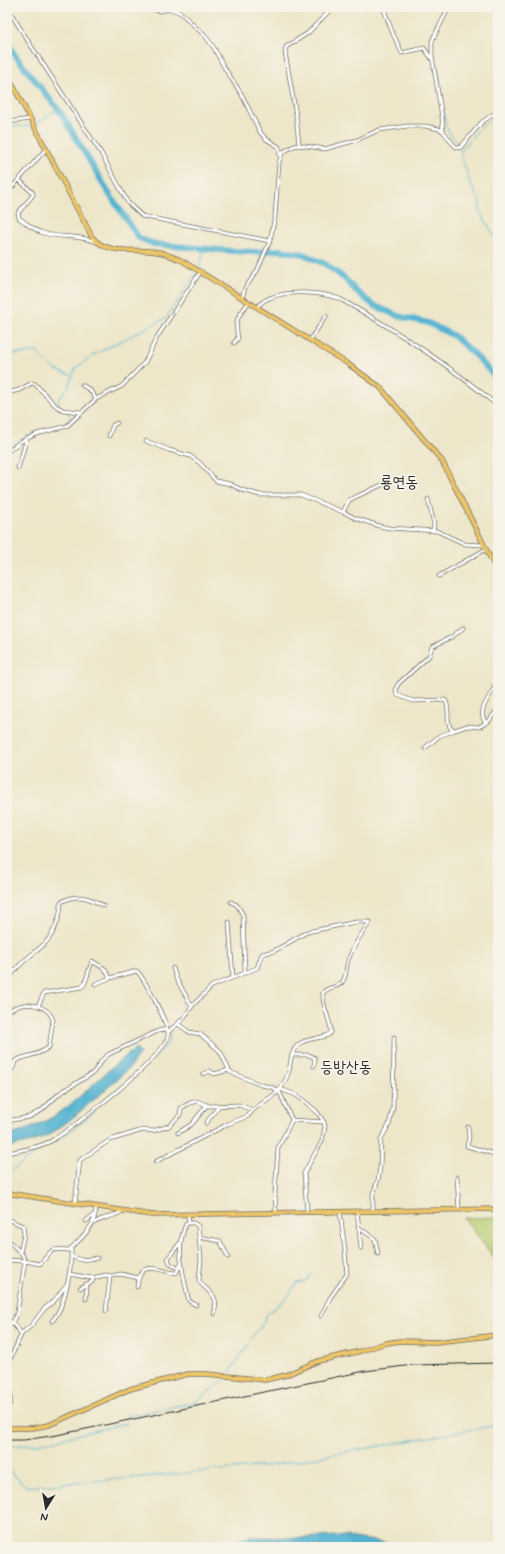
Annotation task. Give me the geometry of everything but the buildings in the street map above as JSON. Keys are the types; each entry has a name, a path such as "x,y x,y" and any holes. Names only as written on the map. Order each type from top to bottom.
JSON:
{"main road":[{"path":"7,74 96,242 108,248 163,253 181,260 369,378 387,394 442,461 498,573"},
{"path":"7,1193 152,1215 498,1209"},
{"path":"7,1428 32,1428 49,1425 130,1389 188,1374 207,1374 265,1380 286,1375 318,1361 386,1343 400,1341 436,1342 498,1335"}],"street":[{"path":"7,7 101,153 131,206 142,216 269,242"},
{"path":"147,7 159,11 171,9 181,13 206,37 242,95 260,132 266,139 279,147 280,156 275,216 269,242 258,271 245,288 242,298"},
{"path":"299,144 296,115 285,52 286,47 308,33 334,7"},
{"path":"383,7 392,34 402,52 424,48 433,62"},
{"path":"449,7 432,38 433,62 443,131 452,144 460,148 482,122 498,111"},
{"path":"7,122 31,119"},
{"path":"280,156 286,150 299,144 325,149 357,140 379,130 408,126 425,126 443,131"},
{"path":"7,193 46,149"},
{"path":"18,180 33,193 18,213 18,218 40,232 89,239 96,242"},
{"path":"7,452 27,438 45,431 67,426 96,400 122,386 138,371 148,356 157,337 199,270"},
{"path":"257,307 267,298 288,293 332,297 340,300 438,359 498,406"},
{"path":"234,343 238,338 235,327 238,316 249,302"},
{"path":"310,340 326,316"},
{"path":"7,393 19,390 32,383 35,384 56,406 63,410 81,412"},
{"path":"82,385 90,390 96,400"},
{"path":"109,436 113,424 117,423"},
{"path":"18,468 27,438"},
{"path":"146,441 190,456 200,463 216,481 230,484 237,488 260,495 302,495 355,518 389,528 433,531 465,544 483,545"},
{"path":"343,512 349,500 388,482"},
{"path":"428,499 434,524 433,531"},
{"path":"439,576 486,549"},
{"path":"455,730 451,729 449,726 447,704 445,700 413,701 399,697 396,689 398,684 429,656 432,647 454,636 463,628"},
{"path":"486,723 482,718 482,709 495,688 498,680"},
{"path":"425,748 439,736 467,726 479,727 489,721 498,708"},
{"path":"7,983 16,969 31,954 42,947 50,937 61,910 61,902 71,896 90,898 104,906"},
{"path":"231,902 237,905 243,915 245,973"},
{"path":"229,922 233,977"},
{"path":"7,1121 28,1117 38,1112 60,1093 93,1073 103,1059 110,1054 158,1031 168,1030 178,1024 212,986 257,968 262,954 274,951 304,933 356,922 370,922 352,951 347,964 346,976 342,983 327,989 322,993 322,1000 326,1014 332,1027 331,1033 323,1037 309,1038 303,1041 296,1048 292,1055 289,1071 280,1090 248,1116 228,1124 155,1162"},
{"path":"38,1006 44,993 82,987 92,961 105,969 110,978"},
{"path":"173,968 176,978 192,1007"},
{"path":"7,1153 36,1147 49,1142 87,1116 134,1076 158,1052 167,1040 168,1030 146,983 137,971 110,978 95,984"},
{"path":"7,1012 14,1007 38,1006 47,1010 53,1020 49,1047 34,1055 24,1056 15,1061 13,1068 7,1074"},
{"path":"178,1024 188,1032 200,1034 220,1051 229,1070 261,1085 294,1094 317,1112 324,1122 322,1141 304,1173 308,1212"},
{"path":"373,1211 373,1194 380,1168 381,1139 389,1125 393,1106 394,1037"},
{"path":"292,1055 311,1055 315,1058 314,1066"},
{"path":"203,1074 210,1071 214,1074 229,1070"},
{"path":"276,1212 275,1193 278,1148 292,1120 280,1090"},
{"path":"75,1203 78,1181 78,1164 81,1159 110,1140 143,1130 153,1131 169,1126 180,1115 181,1108 197,1101 207,1105 238,1105 254,1110"},
{"path":"178,1133 192,1124 207,1105"},
{"path":"206,1123 219,1106"},
{"path":"292,1120 324,1122"},
{"path":"468,1127 469,1138 467,1146 491,1153 498,1158"},
{"path":"457,1177 459,1210"},
{"path":"94,1223 96,1207"},
{"path":"7,1260 40,1264 51,1250 71,1249 94,1223 123,1211"},
{"path":"357,1211 360,1248"},
{"path":"321,1316 330,1298 347,1274 340,1212"},
{"path":"86,1221 96,1213"},
{"path":"188,1214 189,1223"},
{"path":"7,1219 23,1226 24,1235 20,1252"},
{"path":"189,1223 197,1225 201,1259 199,1281 212,1293 216,1301 214,1314"},
{"path":"189,1223 186,1224 183,1230 180,1243 181,1264 183,1267 189,1301 196,1305"},
{"path":"358,1227 375,1239 378,1254"},
{"path":"199,1237 220,1241 228,1257"},
{"path":"7,1239 20,1252 25,1261 17,1313 12,1323"},
{"path":"176,1267 170,1264 168,1258 180,1243"},
{"path":"52,1321 62,1302 67,1284 71,1249"},
{"path":"71,1256 81,1260 97,1258"},
{"path":"137,1287 142,1271 152,1268 176,1273 181,1264"},
{"path":"69,1274 92,1278 121,1274 139,1278"},
{"path":"106,1311 110,1276"},
{"path":"80,1288 93,1281 92,1278"},
{"path":"7,1366 22,1334 44,1309 54,1301 67,1284"},
{"path":"86,1284 86,1299"},
{"path":"7,1323 11,1322 22,1334"},
{"path":"7,1389 11,1393 10,1404"}],"green space":[{"path":"498,1217 498,1263 464,1218"}],"water":[{"path":"136,1049 140,1053 130,1067 70,1120 49,1135 31,1142 7,1148 7,1136 26,1130 53,1117 77,1099 120,1060"},
{"path":"339,1536 418,1547 158,1547 215,1544 252,1537 297,1538"}],"waterway":[{"path":"431,47 431,37 437,21 445,7"},
{"path":"7,40 14,54 61,113 108,192 139,238 154,244 231,251 258,252 279,250 303,254 325,264 345,279 356,291 373,305 398,316 428,323 454,336 480,360 498,380"},
{"path":"433,54 440,75 442,105 446,126 450,134 461,146"},
{"path":"37,123 51,113 61,113"},
{"path":"462,150 479,129 498,114"},
{"path":"8,123 13,126 31,126"},
{"path":"461,149 461,155 471,185 480,202 480,211 498,243"},
{"path":"198,269 204,249"},
{"path":"62,408 58,404 58,400 68,387 76,368 95,354 166,318 197,272"},
{"path":"7,356 37,352 52,367 71,375"},
{"path":"66,425 70,417 68,412"},
{"path":"7,450 36,432 57,427"},
{"path":"154,1059 169,1041 170,1033"},
{"path":"7,1174 34,1154 74,1129 95,1111"},
{"path":"251,1339 263,1323 267,1314 287,1298 297,1283 306,1281 312,1274"},
{"path":"228,1374 248,1345"},
{"path":"126,1419 128,1416 196,1402 225,1379"},
{"path":"7,1446 39,1444 127,1423"},
{"path":"7,1469 27,1487 267,1466 498,1425"}],"railway":[{"path":"7,1440 24,1440 57,1435 365,1371 413,1365 498,1363"}],"district":[{"name":"룡연동","path":"399,482"},
{"name":"등방산동","path":"346,1067"}]}
